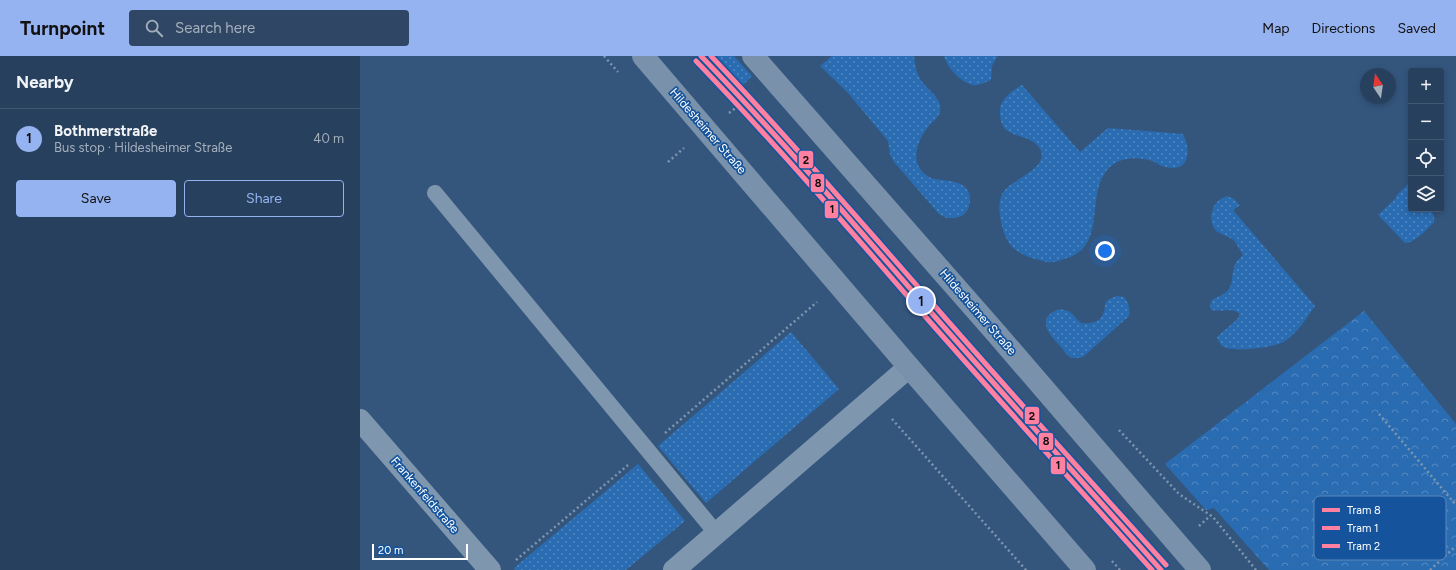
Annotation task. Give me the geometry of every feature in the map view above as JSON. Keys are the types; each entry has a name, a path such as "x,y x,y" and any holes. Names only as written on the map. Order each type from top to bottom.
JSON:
{"main road":[{"name":"Hildesheimer Straße","path":"643,56 908,367 1085,570"},
{"name":"Hildesheimer Straße","path":"753,56 991,327 1200,570"}],"street":[{"path":"674,570 908,367"},
{"name":"Frankenfeldstraße","path":"360,420 490,570"}],"lane":[{"path":"435,193 717,534"}],"path":[{"path":"668,162 772,78"},
{"path":"874,398 1026,570"},
{"path":"1379,414 1456,505"},
{"path":"1446,555 1456,546"},
{"path":"1430,570 1441,560"}],"green space":[{"path":"711,56 734,56 752,76 741,87"},
{"path":"832,56 914,56 918,75 940,103 940,112 938,116 926,130 918,145 916,155 918,165 925,174 931,178 956,182 967,189 970,202 968,209 963,215 946,218 939,214 894,162 890,154 888,141 848,93 820,66"},
{"path":"944,56 997,57 992,66 991,80 973,85 963,81 951,69"},
{"path":"1022,85 1080,152 1108,128 1183,134 1186,140 1186,159 1180,167 1174,168 1163,166 1149,160 1136,158 1123,160 1112,165 1107,170 1101,181 1097,194 1091,233 1086,244 1078,253 1056,262 1047,262 1036,259 1017,251 1009,243 1005,235 1000,217 1000,202 1004,191 1029,173 1040,162 1042,156 1040,149 1035,143 1010,132 1004,128 1001,121 1000,111 1004,99"},
{"path":"1408,184 1408,212 1432,212 1433,215 1434,222 1421,235 1409,242 1405,243 1378,215 1396,198 1395,197"},
{"path":"1227,196 1234,199 1240,205 1233,210 1315,306 1302,325 1290,338 1273,346 1245,349 1229,348 1224,347 1217,337 1239,317 1239,313 1229,310 1211,310 1210,305 1212,300 1225,293 1230,287 1235,264 1243,255 1234,240 1216,231 1212,224 1211,215 1214,206 1219,200"},
{"path":"1117,296 1124,297 1127,301 1129,316 1083,357 1072,358 1069,356 1047,329 1046,319 1049,315 1059,310 1070,312 1081,323 1091,323 1097,321 1102,317 1106,301"},
{"path":"1364,311 1456,424 1456,570 1269,570 1214,508 1206,510 1165,464"},
{"path":"791,332 839,389 706,503 658,446"},
{"path":"638,464 685,521 626,570 515,570 514,568"}],"tram line":[{"name":"8","path":"701,56 812,177 1161,570"},
{"name":"2","path":"711,56 793,145 1166,565"},
{"name":"1","path":"696,61 808,182 1152,570"}],"place":[{"name":"Bothmerstraße","path":"921,301"}]}
